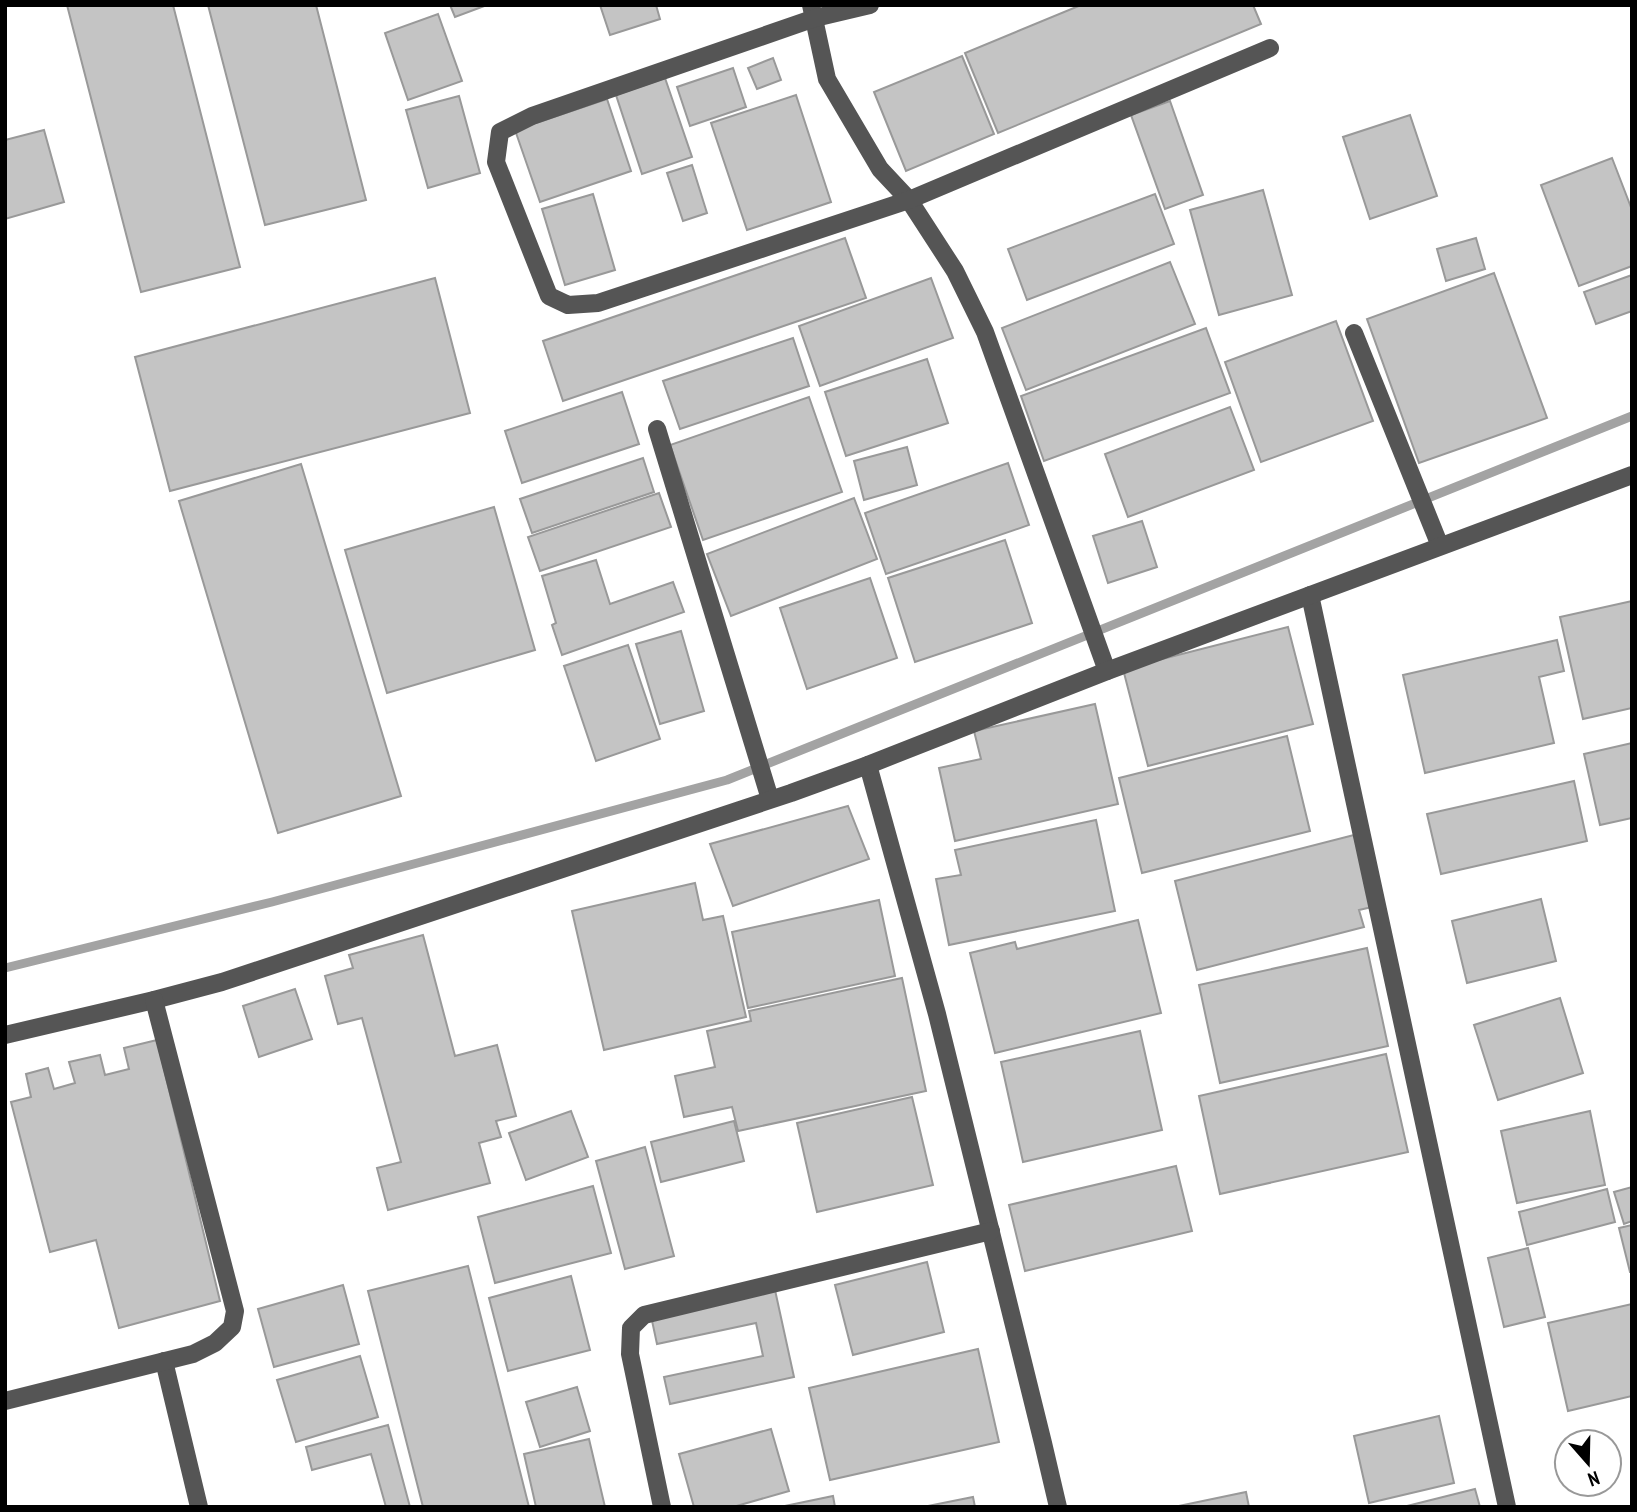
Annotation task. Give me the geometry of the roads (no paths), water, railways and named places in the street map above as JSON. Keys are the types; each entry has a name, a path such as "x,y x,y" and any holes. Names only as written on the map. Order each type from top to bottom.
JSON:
{"street":[{"path":"870,5 813,11 532,116 500,132 496,162 549,296 568,305 598,303 909,200 1270,48"},
{"path":"813,11 827,79 880,169 909,200 955,271 985,332 1107,671"},
{"path":"1354,333 1440,546"},
{"path":"657,429 770,799"},
{"path":"5,1035 222,982 770,799 868,765 1107,671 1632,475"},
{"path":"1311,595 1507,1507"},
{"path":"868,765 937,1014 1058,1507"},
{"path":"5,1401 193,1354 215,1343 232,1327 235,1311 154,1000"},
{"path":"662,1507 630,1354 632,1328 644,1315 991,1231"},
{"path":"164,1361 199,1507"}],"waterway":[{"path":"5,968 272,902 727,780 1632,416"}]}
